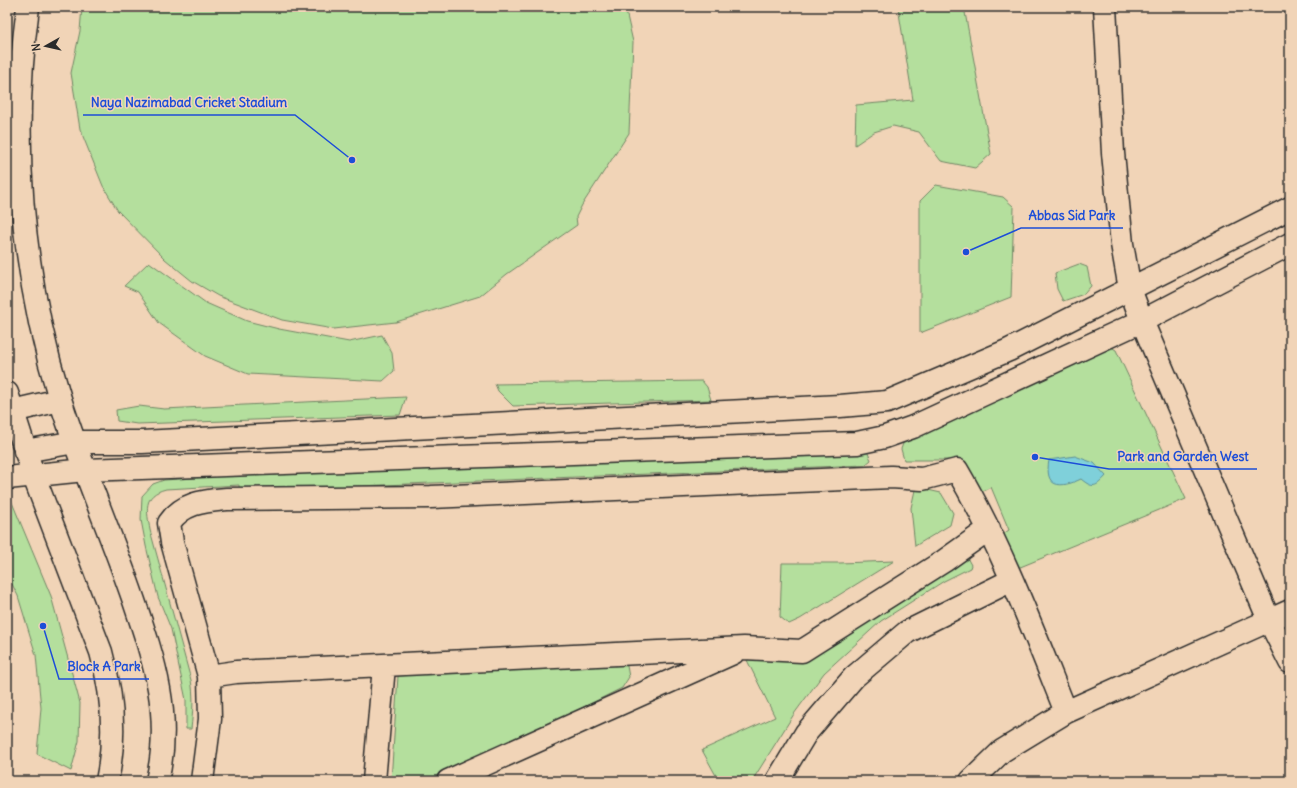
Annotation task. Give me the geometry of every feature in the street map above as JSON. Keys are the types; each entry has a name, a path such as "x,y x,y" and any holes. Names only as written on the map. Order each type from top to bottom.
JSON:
{"street":[{"path":"28,7 20,88 21,170 27,245 37,311 60,400 124,572 154,659 162,700 163,726 161,765 157,781"},
{"path":"1105,7 1113,154 1122,244 1130,289 1142,321 1269,620 1290,662"},
{"path":"25,450 75,442 142,442 840,406 887,402 1009,350 1290,208"},
{"path":"7,478 33,474 85,470 857,444 885,437 913,427 1142,321 1290,244"},
{"path":"60,400 9,407 101,652 107,672 112,704 112,737 111,760 106,781"},
{"path":"202,781 210,718 209,676 172,542 169,523 175,513 202,501 228,499 431,497 891,478 922,479 957,470 990,530 1066,712"},
{"path":"209,676 236,672 744,648 802,651 990,530"},
{"path":"777,781 806,733 854,677 907,632 1012,580"},
{"path":"971,781 1002,751 1066,712 1290,611"},
{"path":"448,781 744,648"},
{"path":"374,781 384,666"}],"green space":[{"path":"82,7 625,7 633,42 629,133 582,205 576,217 577,225 507,274 480,296 396,322 333,329 282,320 218,296 192,281 165,259 118,211 103,186 80,129 71,73 80,31"},
{"path":"898,7 964,7 991,154 975,168 941,161 919,132 893,126 874,132 855,145 856,105 913,100"},
{"path":"936,185 1003,197 1014,207 1011,297 920,333 920,201"},
{"path":"149,262 206,303 247,321 279,329 349,342 382,335 392,353 394,371 383,381 248,374 205,356 159,323 138,292 124,286"},
{"path":"1079,264 1087,267 1091,286 1084,294 1063,301 1057,289 1055,273"},
{"path":"1111,347 1116,350 1186,499 1013,570 996,539 1009,530 991,487 979,493 959,460 904,460 901,449 904,441"},
{"path":"702,381 707,387 711,400 513,406 498,391 495,384"},
{"path":"406,397 400,415 137,424 117,421 116,410 139,406 164,409"},
{"path":"867,451 871,460 865,465 239,491 239,485 166,489 158,492 153,495 147,510 150,530 191,680 193,698 192,723 191,729 186,729 186,700 171,629 158,597 141,520 142,496 153,484 164,480 350,468"},
{"path":"915,490 928,490 941,493 953,513 950,525 915,546 911,508"},
{"path":"7,497 11,500 51,596 80,703 79,741 71,771 37,754 41,708 36,655 18,596 7,574"},
{"path":"965,554 971,565 970,568 944,581 881,621 824,673 794,714 752,781 719,781 702,750 775,717 745,656 802,656"},
{"path":"894,561 800,619 789,624 780,617 782,563"},
{"path":"619,661 627,666 629,677 622,688 435,781 391,781 398,676"}],"water":[{"path":"1075,456 1094,463 1106,476 1100,483 1094,485 1081,479 1060,485 1051,481 1048,469 1049,460"}],"place":[{"name":"Naya Nazimabad Cricket Stadium","path":"352,160"},
{"name":"Abbas Sid Park","path":"966,252"},
{"name":"Park and Garden West","path":"1035,457"},
{"name":"Block A Park","path":"43,626"}]}
